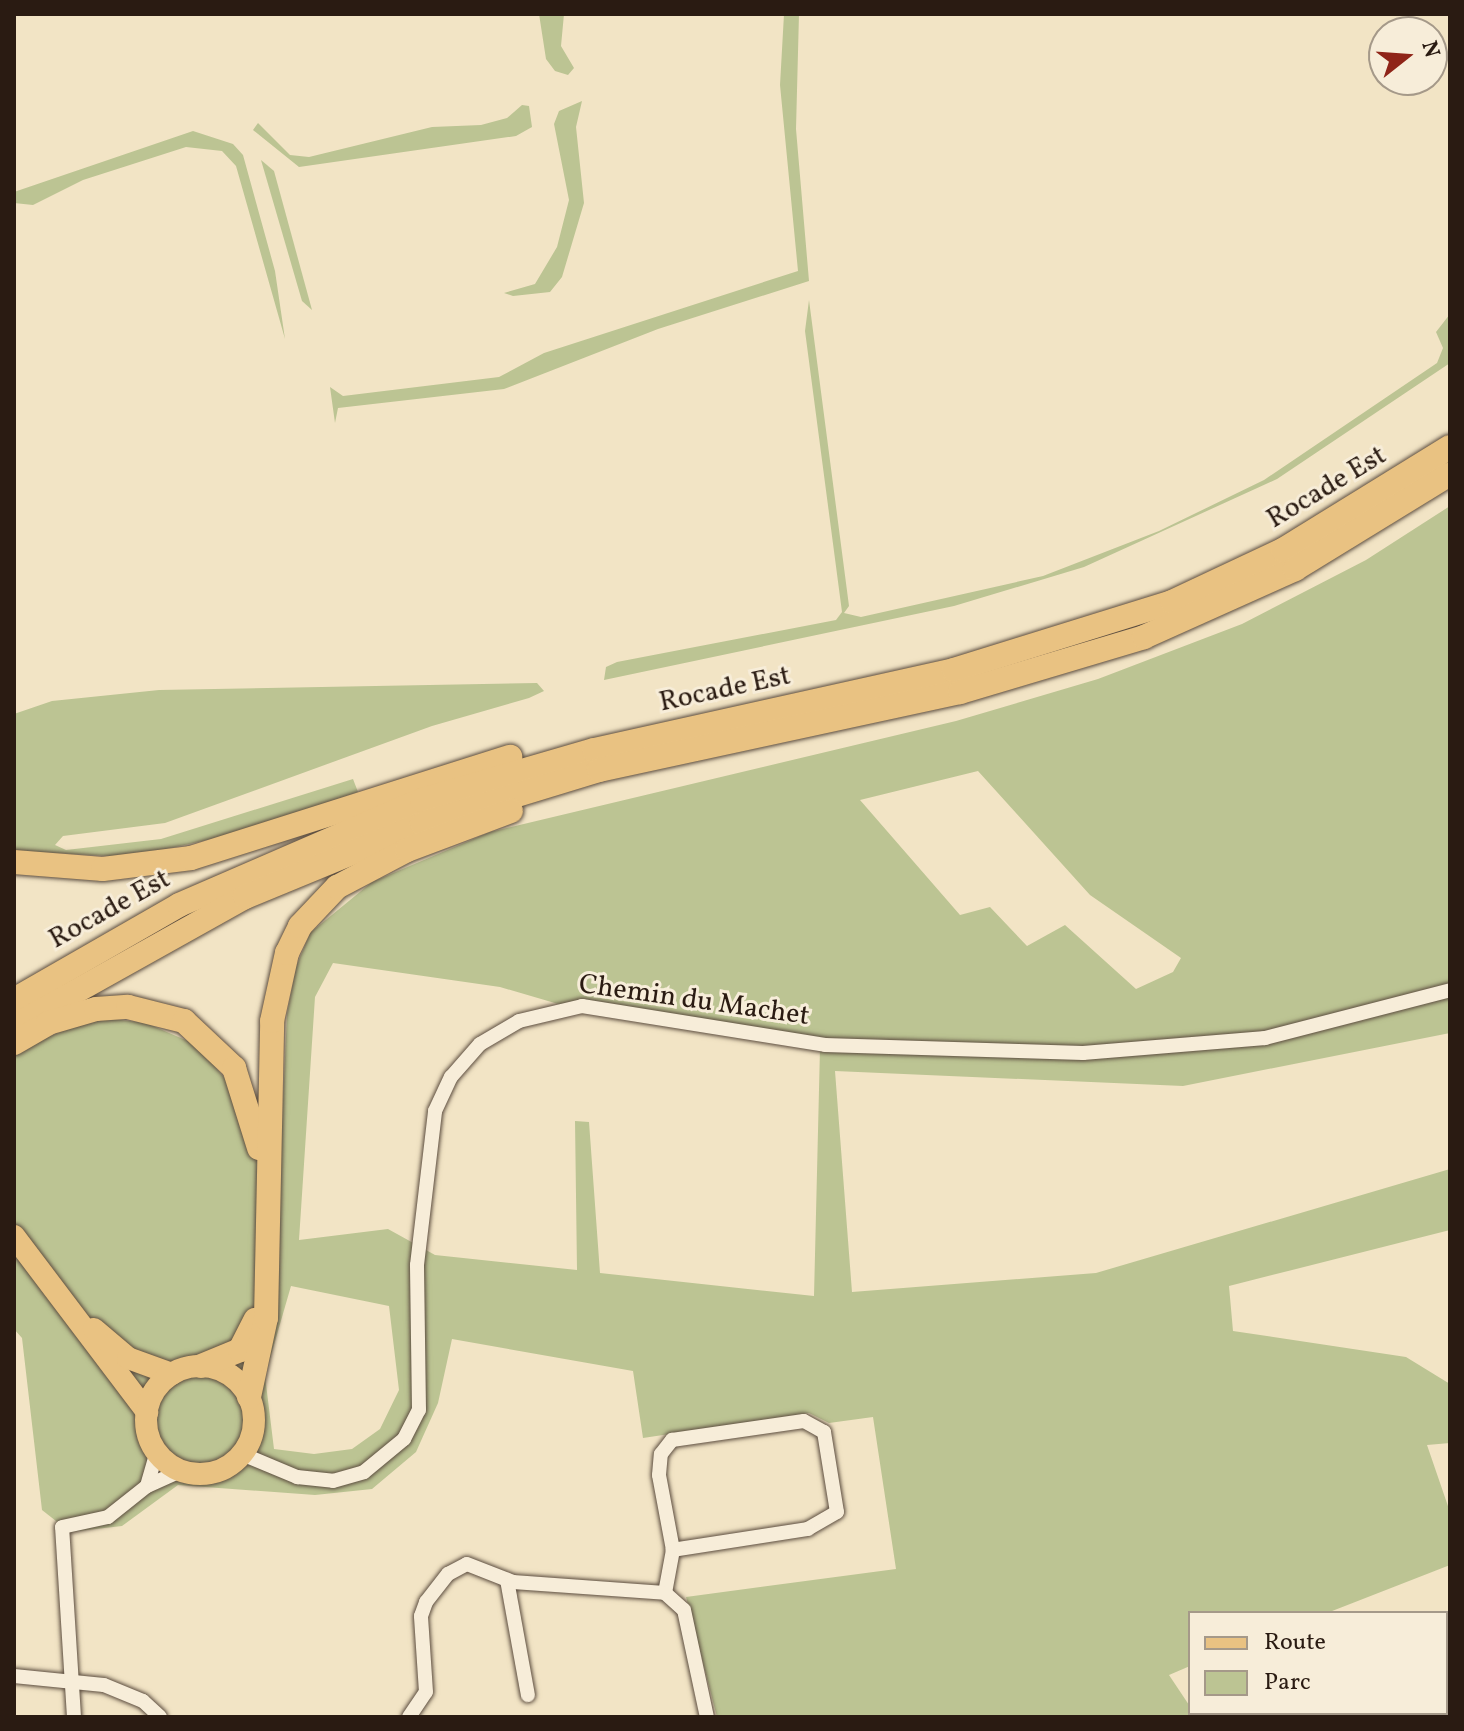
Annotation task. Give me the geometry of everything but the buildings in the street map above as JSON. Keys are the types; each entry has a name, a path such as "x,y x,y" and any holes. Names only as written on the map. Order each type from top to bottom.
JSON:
{"highway":[{"name":"Rocade Est","path":"14,1000 179,905 270,861 422,800 596,760 954,670 1116,623 1283,550 1450,447"},
{"name":"Rocade Est","path":"14,1026 165,937 259,891 422,824 596,760 960,692 1144,637 1295,569 1450,474"},
{"path":"14,862 103,869 178,860 476,765 569,743 596,760 571,791 365,870 337,887 300,926 277,984 272,1021 268,1288 249,1397"},
{"path":"14,1043 64,1017 128,1007 184,1021 234,1068 259,1149 257,1309 246,1343 222,1362 201,1366"}],"main road":[{"path":"14,1236 147,1412 157,1452 181,1471 215,1472 242,1454 254,1426 249,1397 229,1375 201,1366 172,1374 128,1358 70,1309"},
{"path":"147,1412 172,1374"}],"street":[{"name":"Chemin du Machet","path":"242,1454 297,1477 333,1481 364,1472 404,1439 419,1410 417,1265 435,1111 451,1077 480,1044 519,1021 582,1006 825,1045 1083,1053 1265,1038 1450,990"},
{"path":"665,1593 673,1550 659,1475 661,1454 672,1440 804,1421 824,1432 837,1512 808,1529 673,1550"},
{"path":"147,1486 157,1452"},
{"path":"74,1717 62,1527 108,1517 147,1486 181,1471"},
{"path":"409,1717 426,1692 421,1616 426,1602 448,1574 467,1564 507,1580 665,1593 684,1610 707,1717"},
{"path":"507,1580 528,1695"},
{"path":"14,1676 104,1685 143,1701 160,1717"}],"green space":[{"path":"539,14 564,14 561,46 574,68 568,75 555,71 546,59"},
{"path":"784,14 799,14 796,129 809,281 658,329 504,389 338,408 335,423 330,387 343,396 499,377 544,353 798,271 780,85"},
{"path":"582,101 576,127 584,203 562,277 550,292 513,296 504,293 535,284 557,247 569,200 554,124 559,111"},
{"path":"522,105 529,106 532,127 516,136 299,167 253,130 258,123 290,155 309,157 432,127 481,125 507,118"},
{"path":"193,131 233,144 243,155 275,271 285,339 236,166 222,151 186,147 83,180 33,205 14,203 14,192"},
{"path":"261,160 274,171 312,310 302,301"},
{"path":"809,300 849,606 844,613 861,617 1043,576 1159,531 1264,480 1437,363 1443,348 1436,332 1450,314 1450,363 1277,479 1084,567 954,606 604,680 606,667 617,662 836,620 842,612 805,331"},
{"path":"1450,506 1450,1033 1183,1086 835,1071 852,1292 1096,1273 1450,1169 1450,1230 1229,1286 1233,1331 1406,1357 1450,1384 1450,1443 1427,1445 1450,1512 1450,1565 1332,1611 1188,1611 1188,1667 1169,1675 1188,1704 1188,1715 1197,1717 717,1717 686,1597 896,1569 873,1417 829,1423 809,1413 643,1438 633,1371 452,1339 438,1403 416,1452 372,1489 315,1495 178,1485 122,1526 70,1532 42,1510 22,1338 14,1329 14,1057 31,1044 97,1017 146,1023 197,1045 232,1087 282,1124 287,1014 296,967 310,933 372,882 490,832 956,721 1098,679 1242,624 1366,560","holes":["978,771 1090,895 1181,958 1173,972 1136,989 1065,925 1027,946 990,907 960,915 860,800","333,963 500,987 599,1016 820,1048 814,1296 600,1273 589,1122 575,1121 577,1270 435,1255 388,1229 299,1240 315,997","291,1286 389,1306 399,1390 380,1429 352,1449 314,1454 274,1449 265,1376"]},
{"path":"537,683 544,691 529,698 432,726 165,823 63,836 55,845 66,850 161,839 353,779 358,792 239,833 130,857 14,851 14,714 52,701 159,690"}]}
